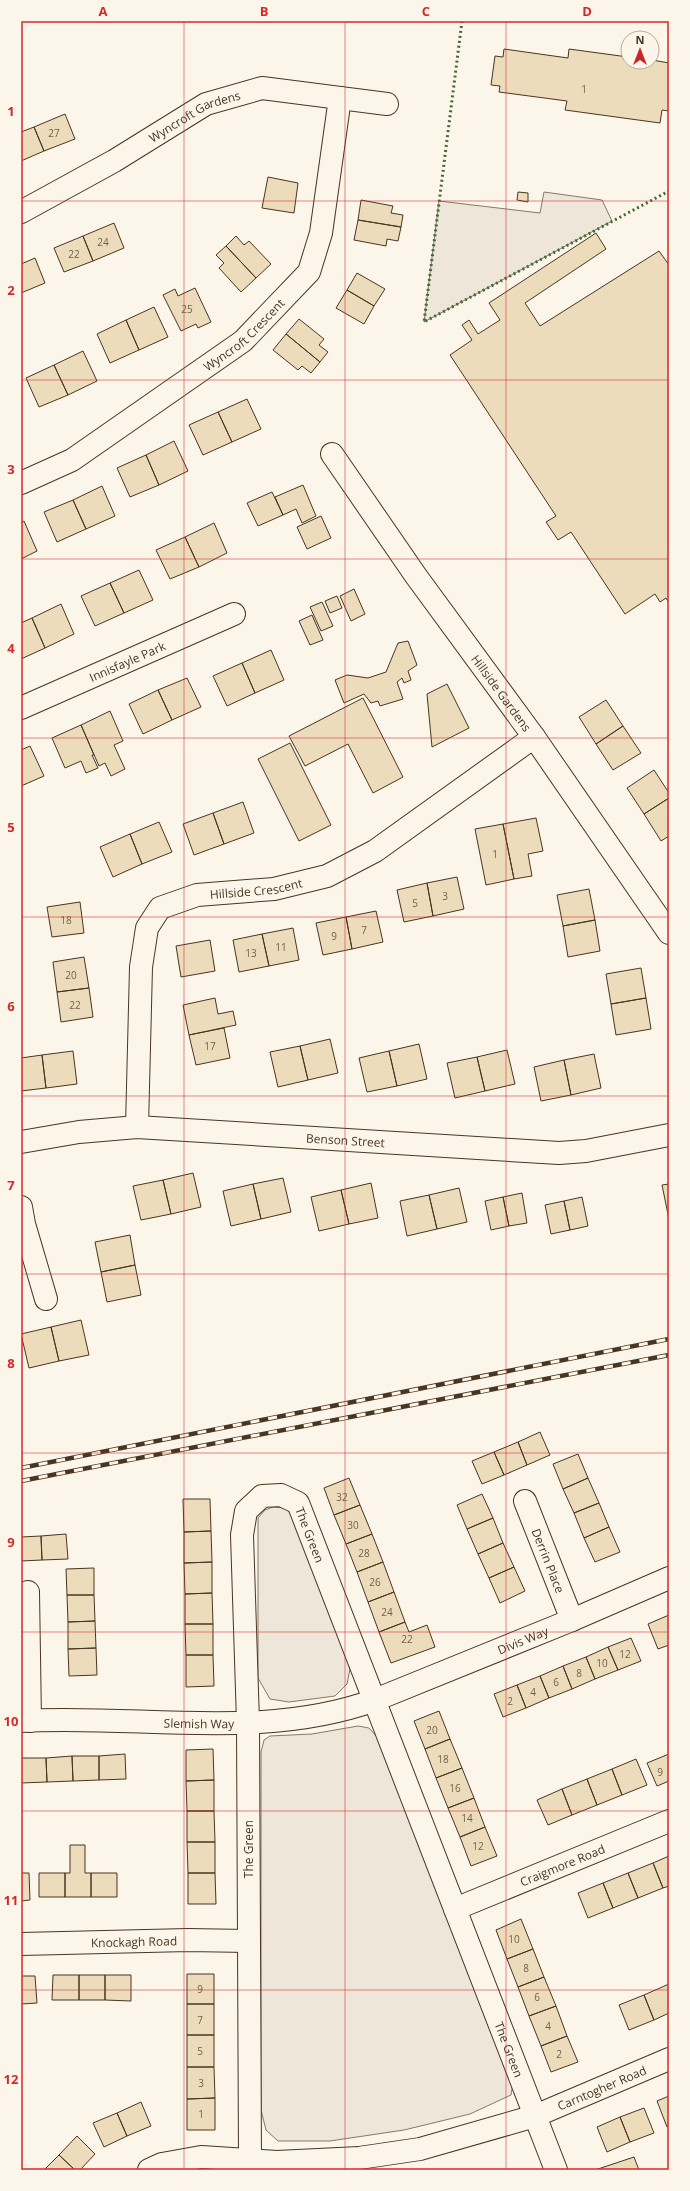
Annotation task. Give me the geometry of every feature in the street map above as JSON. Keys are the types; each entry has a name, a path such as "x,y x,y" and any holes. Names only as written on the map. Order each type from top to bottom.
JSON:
{"street":[{"name":"Wyncroft Gardens","path":"21,212 114,161 206,104 262,88 387,104"},
{"name":"Wyncroft Crescent","path":"21,483 72,460 243,341 309,272 321,233 340,98"},
{"name":"Hillside Gardens","path":"332,454 416,576 534,737 669,933"},
{"name":"Innisfayle Park","path":"21,708 234,614"},
{"name":"Hillside Crescent","path":"137,1127 141,967 147,928 160,908 197,896 274,889 327,876 375,851 534,737"},
{"name":"Benson Street","path":"21,1142 79,1132 137,1127 559,1153 586,1151 669,1135"},
{"path":"21,1207 24,1224 46,1300"},
{"name":"The Green","path":"250,2160 248,1722 242,1535 246,1511 262,1496 281,1495 298,1502 556,2170"},
{"name":"Derrin Place","path":"525,1500 572,1620"},
{"name":"Divis Way","path":"375,1700 572,1620 669,1578"},
{"path":"26,1721 28,1592"},
{"name":"Slemish Way","path":"26,1721 248,1722 312,1718 349,1709 375,1700"},
{"name":"Craigmore Road","path":"455,1909 669,1821"},
{"name":"Knockagh Road","path":"21,1944 188,1940 248,1941"},
{"name":"Carntogher Road","path":"149,2170 162,2164 201,2157 250,2160 277,2166 359,2158 420,2149 535,2116 669,2059"}],"shaded area":[{"path":"544,192 602,200 612,221 424,322 439,201 540,213"},
{"path":"273,1507 286,1508 292,1516 351,1664 347,1684 335,1696 289,1702 270,1699 258,1678 258,1518 265,1510"},
{"path":"358,1726 369,1728 378,1738 513,2083 511,2095 470,2114 404,2130 330,2141 278,2141 266,2130 261,2110 261,1752 264,1740 270,1736 312,1734"}],"building":[{"path":"504,49 568,58 569,49 620,56 620,70 660,70 660,61 669,63 669,111 662,110 660,123 565,110 567,101 499,92 500,86 491,85 495,56 503,57"},
{"path":"65,114 75,139 44,151 34,127"},
{"path":"34,127 44,151 21,161 21,132"},
{"path":"268,177 298,183 294,213 262,208"},
{"path":"518,192 528,193 528,202 517,200"},
{"path":"361,200 393,206 391,213 403,215 401,227 358,220"},
{"path":"358,220 401,227 398,241 387,239 386,246 354,240"},
{"path":"114,223 124,248 93,261 83,236"},
{"path":"596,233 606,249 525,303 540,326 659,251 669,265 669,603 666,598 660,602 655,594 625,614 571,532 558,540 546,522 556,516 450,355 472,340 462,325 469,320 478,334 500,320 489,303"},
{"path":"83,236 93,261 64,272 54,248"},
{"path":"236,236 244,245 249,241 271,264 256,278 226,246"},
{"path":"226,246 256,278 241,292 219,268 224,263 216,255"},
{"path":"35,258 45,283 21,293 21,264"},
{"path":"357,273 385,289 374,306 347,290"},
{"path":"195,288 211,322 198,328 196,324 181,331 163,295 175,289 178,296"},
{"path":"347,290 374,306 364,324 336,308"},
{"path":"154,307 168,337 139,350 126,320"},
{"path":"299,319 324,339 319,345 328,352 320,362 286,334"},
{"path":"126,320 139,350 110,363 97,334"},
{"path":"286,334 320,362 311,373 302,366 298,370 273,350"},
{"path":"83,351 97,381 68,395 54,365"},
{"path":"54,365 68,395 39,407 26,378"},
{"path":"247,399 261,429 232,442 218,412"},
{"path":"218,412 232,442 203,455 189,425"},
{"path":"174,441 188,471 159,485 146,455"},
{"path":"146,455 159,485 130,497 117,468"},
{"path":"303,485 316,516 302,523 296,509 283,515 275,497"},
{"path":"102,486 115,516 86,529 73,500"},
{"path":"272,492 283,515 258,526 247,503"},
{"path":"73,500 86,529 57,542 44,512"},
{"path":"321,516 331,538 307,549 297,527"},
{"path":"24,521 37,551 21,559 21,523"},
{"path":"214,523 227,553 199,567 185,537"},
{"path":"185,537 199,567 170,579 156,550"},
{"path":"139,570 153,600 124,613 110,583"},
{"path":"110,583 124,613 95,626 81,596"},
{"path":"354,589 365,614 351,621 340,596"},
{"path":"337,596 342,608 330,613 325,601"},
{"path":"322,602 333,626 321,631 310,607"},
{"path":"61,604 74,634 45,648 32,618"},
{"path":"312,615 323,640 310,645 299,621"},
{"path":"32,618 45,648 21,659 21,623"},
{"path":"408,641 417,665 408,671 411,680 404,683 402,678 397,682 403,699 380,706 378,701 371,703 364,694 344,703 335,680 347,675 368,678 386,672 398,643"},
{"path":"271,650 284,680 255,693 242,663"},
{"path":"242,663 255,693 227,706 213,676"},
{"path":"187,678 201,707 172,720 158,690"},
{"path":"447,684 469,728 432,747 427,694"},
{"path":"158,690 172,720 143,734 129,704"},
{"path":"363,698 403,777 373,793 348,744 305,766 289,736"},
{"path":"606,700 623,726 596,744 579,717"},
{"path":"110,711 123,741 114,745 125,769 111,776 105,763 99,766 81,725"},
{"path":"81,725 98,768 86,773 81,761 65,768 52,738"},
{"path":"623,726 641,753 613,770 596,744"},
{"path":"290,743 331,825 299,841 258,759"},
{"path":"30,746 44,776 21,786 21,750"},
{"path":"654,770 669,793 669,798 644,814 627,788"},
{"path":"669,798 669,836 661,841 644,814"},
{"path":"243,802 254,833 224,844 213,813"},
{"path":"213,813 224,844 194,855 183,824"},
{"path":"536,818 543,851 528,854 532,876 514,879 503,824"},
{"path":"159,822 172,852 142,864 130,834"},
{"path":"503,824 514,879 486,885 475,829"},
{"path":"130,834 142,864 113,877 100,847"},
{"path":"457,877 464,909 433,916 427,883"},
{"path":"427,883 433,916 404,922 397,890"},
{"path":"589,889 595,920 563,926 557,895"},
{"path":"80,902 84,933 52,937 47,907"},
{"path":"376,911 383,942 352,949 346,917"},
{"path":"346,917 352,949 323,955 316,923"},
{"path":"595,920 600,951 568,957 563,926"},
{"path":"293,928 299,960 269,966 262,934"},
{"path":"262,934 269,966 239,972 233,940"},
{"path":"210,940 215,971 181,977 176,946"},
{"path":"84,957 89,988 57,992 53,962"},
{"path":"641,968 646,998 611,1004 606,974"},
{"path":"89,988 93,1017 61,1022 57,992"},
{"path":"215,998 218,1014 233,1011 236,1025 189,1035 183,1005"},
{"path":"646,998 651,1029 616,1035 611,1004"},
{"path":"224,1028 230,1058 196,1065 189,1035"},
{"path":"330,1039 338,1073 308,1080 300,1046"},
{"path":"419,1044 427,1079 397,1086 389,1051"},
{"path":"300,1046 308,1080 278,1087 270,1052"},
{"path":"507,1050 515,1084 485,1091 477,1057"},
{"path":"73,1051 77,1084 46,1088 42,1055"},
{"path":"389,1051 397,1086 367,1092 359,1058"},
{"path":"594,1054 601,1088 571,1095 564,1060"},
{"path":"42,1055 46,1088 21,1091 21,1058"},
{"path":"477,1057 485,1091 455,1098 447,1063"},
{"path":"564,1060 571,1095 541,1101 534,1067"},
{"path":"193,1173 201,1207 171,1214 163,1180"},
{"path":"283,1178 291,1212 261,1219 253,1184"},
{"path":"163,1180 171,1214 141,1220 133,1186"},
{"path":"371,1183 378,1218 349,1224 341,1190"},
{"path":"253,1184 261,1219 231,1226 223,1191"},
{"path":"669,1184 669,1219 662,1185"},
{"path":"459,1188 467,1222 437,1229 429,1195"},
{"path":"341,1190 349,1224 319,1231 311,1197"},
{"path":"522,1193 527,1223 509,1226 503,1197"},
{"path":"429,1195 437,1229 407,1236 400,1201"},
{"path":"503,1197 509,1226 491,1230 485,1201"},
{"path":"582,1197 588,1226 570,1230 564,1201"},
{"path":"564,1201 570,1230 551,1234 545,1205"},
{"path":"130,1235 135,1265 101,1272 95,1242"},
{"path":"135,1265 141,1295 107,1302 101,1272"},
{"path":"81,1320 89,1355 59,1361 51,1327"},
{"path":"51,1327 59,1361 29,1368 21,1334"},
{"path":"540,1432 550,1455 527,1465 518,1442"},
{"path":"518,1442 527,1465 504,1475 494,1452"},
{"path":"494,1452 504,1475 482,1484 472,1461"},
{"path":"578,1454 588,1478 563,1489 553,1464"},
{"path":"349,1478 360,1505 334,1515 324,1488"},
{"path":"588,1478 599,1503 574,1513 563,1489"},
{"path":"482,1494 493,1518 467,1529 457,1505"},
{"path":"183,1499 210,1499 211,1531 184,1532"},
{"path":"599,1503 609,1527 584,1538 574,1513"},
{"path":"360,1505 372,1534 346,1544 334,1515"},
{"path":"493,1518 503,1543 478,1554 467,1529"},
{"path":"609,1527 620,1552 595,1562 584,1538"},
{"path":"211,1531 212,1562 184,1563 184,1532"},
{"path":"66,1534 68,1559 42,1560 41,1536"},
{"path":"372,1534 383,1562 357,1572 346,1544"},
{"path":"41,1536 42,1560 21,1561 21,1537"},
{"path":"503,1543 514,1567 489,1578 478,1554"},
{"path":"212,1562 212,1593 185,1594 184,1563"},
{"path":"383,1562 394,1592 368,1602 357,1572"},
{"path":"514,1567 525,1591 500,1603 489,1578"},
{"path":"94,1568 94,1595 67,1595 66,1569"},
{"path":"394,1592 405,1622 379,1632 368,1602"},
{"path":"212,1593 213,1624 185,1624 185,1594"},
{"path":"67,1595 94,1595 95,1621 68,1622"},
{"path":"669,1615 669,1645 658,1649 648,1624"},
{"path":"95,1621 96,1648 68,1649 68,1622"},
{"path":"405,1622 409,1632 427,1625 435,1647 391,1663 379,1632"},
{"path":"185,1624 213,1624 213,1655 186,1655"},
{"path":"631,1638 641,1661 618,1670 608,1647"},
{"path":"608,1647 618,1670 595,1679 586,1657"},
{"path":"96,1648 97,1675 69,1676 68,1649"},
{"path":"186,1655 213,1655 214,1686 186,1687"},
{"path":"586,1657 595,1679 572,1689 563,1666"},
{"path":"563,1666 572,1689 549,1698 540,1676"},
{"path":"540,1676 549,1698 526,1708 517,1685"},
{"path":"517,1685 526,1708 503,1717 494,1694"},
{"path":"439,1711 450,1739 425,1749 414,1721"},
{"path":"450,1739 462,1768 436,1778 425,1749"},
{"path":"213,1749 214,1780 186,1781 186,1750"},
{"path":"125,1754 126,1779 99,1780 99,1756"},
{"path":"669,1754 669,1781 657,1786 647,1763"},
{"path":"72,1756 99,1756 99,1780 73,1781"},
{"path":"72,1756 73,1781 47,1782 46,1758"},
{"path":"21,1758 46,1758 47,1782 21,1783"},
{"path":"636,1759 647,1785 622,1795 612,1769"},
{"path":"462,1768 474,1798 448,1808 436,1778"},
{"path":"612,1769 622,1795 597,1805 587,1779"},
{"path":"587,1779 597,1805 572,1815 562,1789"},
{"path":"214,1780 214,1811 187,1811 186,1781"},
{"path":"562,1789 572,1815 548,1825 537,1800"},
{"path":"474,1798 485,1827 460,1837 448,1808"},
{"path":"187,1811 214,1811 215,1842 187,1842"},
{"path":"485,1827 497,1856 471,1866 460,1837"},
{"path":"187,1842 215,1842 215,1873 188,1873"},
{"path":"70,1845 85,1845 85,1873 91,1873 91,1897 65,1897 65,1873 70,1873"},
{"path":"669,1856 669,1886 663,1888 653,1863"},
{"path":"653,1863 663,1888 638,1898 628,1873"},
{"path":"21,1873 29,1873 30,1900 21,1901"},
{"path":"39,1873 65,1873 65,1897 39,1897"},
{"path":"91,1873 117,1873 117,1897 91,1897"},
{"path":"188,1873 215,1873 216,1904 188,1904"},
{"path":"628,1873 638,1898 613,1908 603,1883"},
{"path":"603,1883 613,1908 588,1918 578,1893"},
{"path":"521,1919 533,1949 507,1959 496,1930"},
{"path":"533,1949 544,1977 518,1987 507,1959"},
{"path":"187,1974 214,1974 214,2004 187,2004"},
{"path":"53,1975 79,1975 79,2000 52,2000"},
{"path":"79,1975 105,1975 105,2000 79,2000"},
{"path":"105,1975 131,1975 131,2001 105,2000"},
{"path":"21,1976 35,1976 37,2003 21,2004"},
{"path":"544,1977 556,2006 529,2016 518,1987"},
{"path":"669,1984 669,2013 654,2020 644,1995"},
{"path":"644,1995 654,2020 629,2030 619,2005"},
{"path":"187,2004 214,2004 214,2035 187,2035"},
{"path":"556,2006 567,2036 541,2046 529,2016"},
{"path":"187,2035 214,2035 214,2067 187,2067"},
{"path":"567,2036 578,2062 551,2072 541,2046"},
{"path":"187,2067 214,2067 215,2098 187,2099"},
{"path":"669,2096 669,2126 667,2127 657,2101"},
{"path":"215,2098 215,2130 187,2130 187,2099"},
{"path":"141,2102 151,2126 127,2136 117,2113"},
{"path":"644,2108 654,2133 630,2142 620,2117"},
{"path":"117,2113 127,2136 104,2147 93,2123"},
{"path":"620,2117 630,2142 607,2152 597,2127"},
{"path":"77,2136 95,2154 80,2170 75,2170 59,2155"},
{"path":"59,2155 75,2170 44,2170"},
{"path":"634,2157 639,2170 595,2170"}],"railway":[{"path":"21,1468 669,1339"},
{"path":"21,1481 669,1355"}],"hedge":[{"path":"462,21 424,322 669,191"}]}
